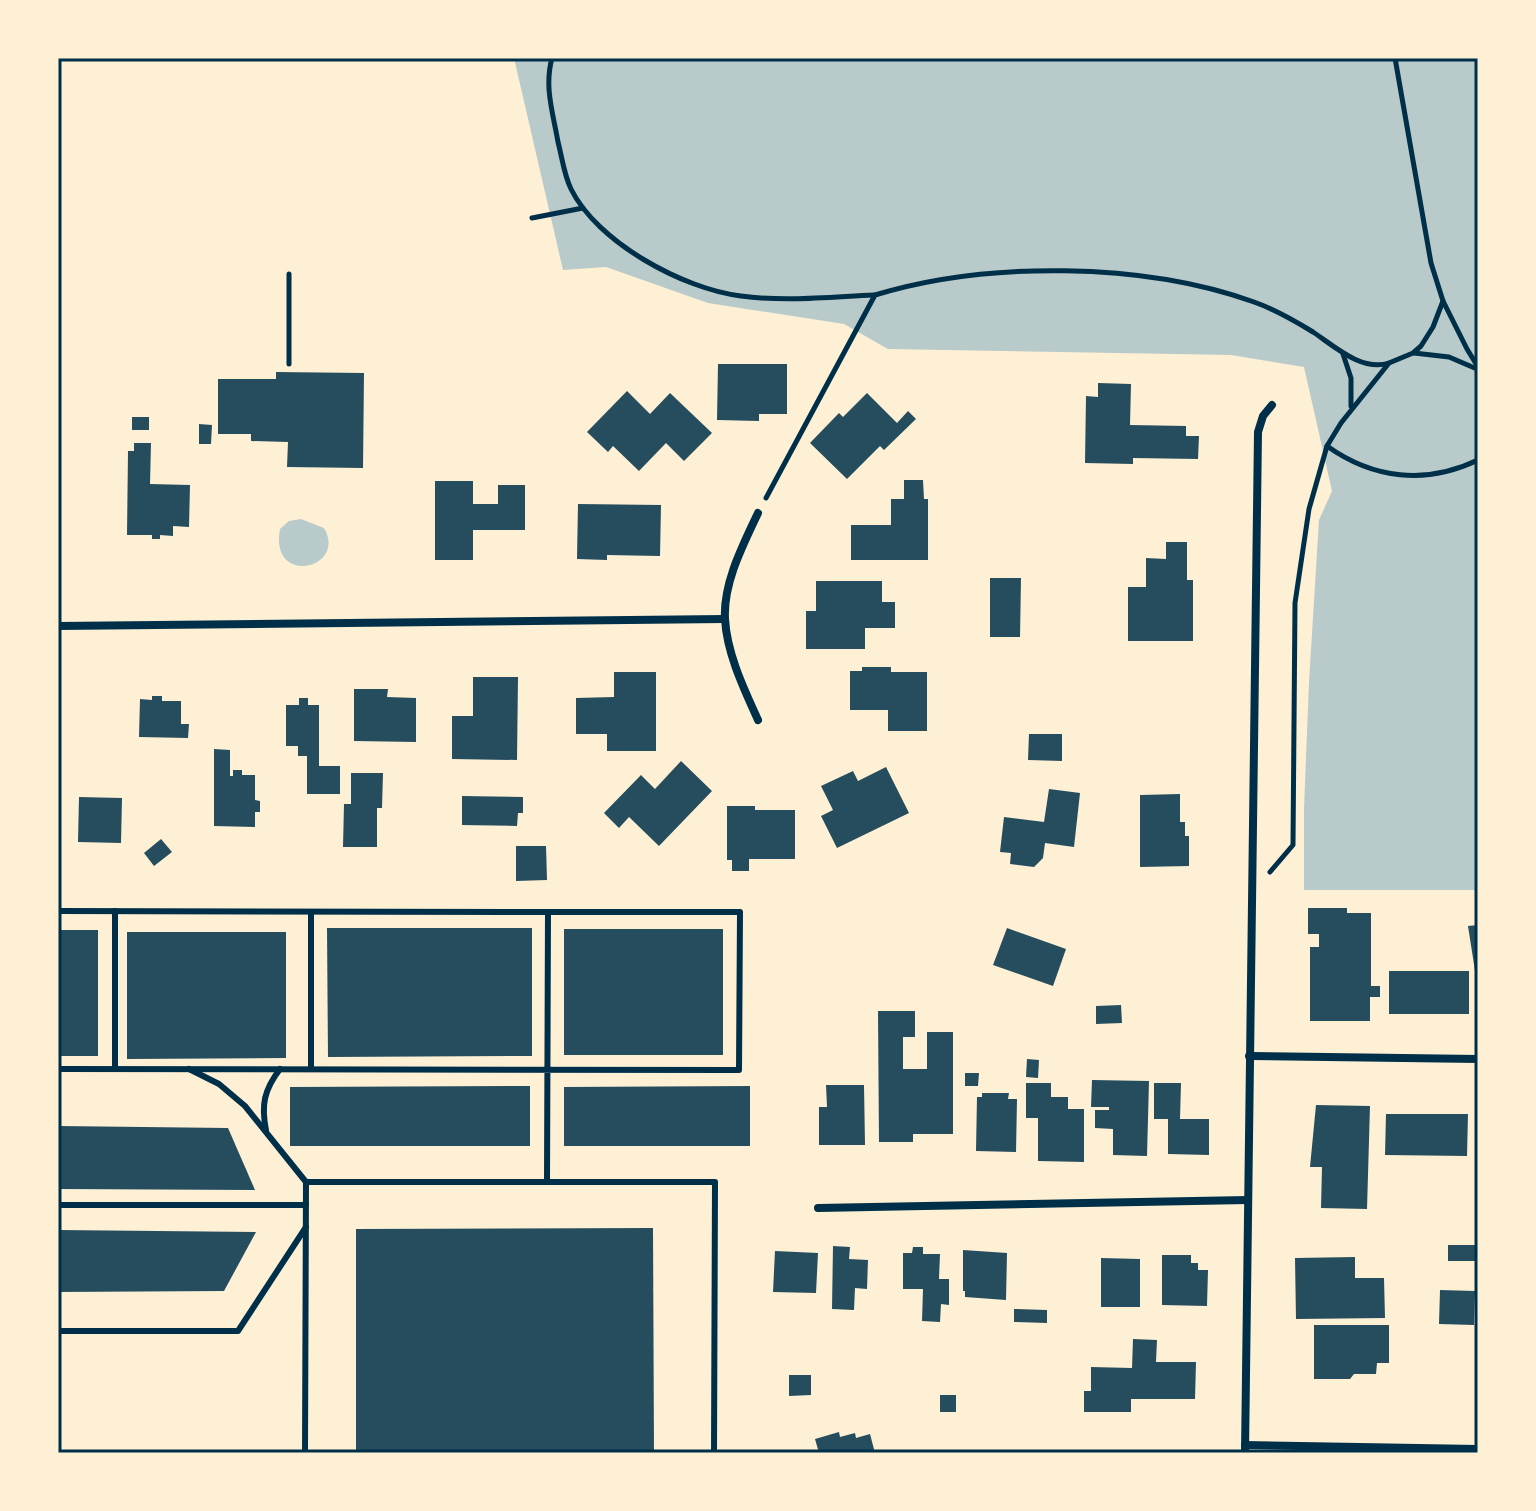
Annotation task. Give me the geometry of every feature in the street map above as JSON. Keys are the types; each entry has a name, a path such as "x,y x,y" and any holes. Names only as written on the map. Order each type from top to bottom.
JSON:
{"street":[{"path":"1272,405 1263,416 1258,432 1245,1449 1478,1449"},
{"path":"758,513 731,578 725,619 734,660 758,720"},
{"path":"58,626 725,619"},
{"path":"1249,1056 1478,1059"},
{"path":"818,1208 1248,1200"}],"lane":[{"path":"58,911 740,912 739,1070 58,1069"},
{"path":"115,911 115,1069"},
{"path":"311,912 311,1069"},
{"path":"547,1182 548,912"},
{"path":"188,1069 219,1084 236,1098 306,1182 305,1453"},
{"path":"267,1134 262,1111 265,1096 268,1085 280,1069"},
{"path":"306,1182 715,1182 714,1453"},
{"path":"58,1205 306,1205"},
{"path":"58,1331 238,1331 306,1227"}],"path":[{"path":"552,58 548,82 550,103 570,188 583,208 629,252 708,289 740,296 796,299 875,295 909,284 952,278 1051,271 1138,276 1198,286 1255,302 1300,324 1342,353 1376,364 1389,363 1413,353 1449,357 1478,368"},
{"path":"1395,58 1431,263 1443,301 1478,368"},
{"path":"532,218 583,208"},
{"path":"289,274 289,364"},
{"path":"758,513 875,295"},
{"path":"1413,353 1433,327 1443,301"},
{"path":"1342,353 1351,378 1350,410"},
{"path":"1252,890 1293,845 1297,587 1309,509 1327,446 1350,410 1389,363"},
{"path":"1327,446 1363,468 1406,474 1457,470 1478,460"}],"shaded area":[{"path":"514,58 1478,58 1478,890 1304,890 1309,682 1319,520 1332,491 1304,367 1231,355 888,349 844,324 708,303 606,267 563,270"},
{"path":"301,519 324,528 329,542 326,554 318,562 307,566 295,565 286,559 280,547 280,529 289,521"}],"building":[{"path":"718,364 787,364 787,414 759,414 759,421 717,420"},
{"path":"276,372 364,373 363,468 287,467 288,442 251,441 251,434 218,434 218,379 276,379"},
{"path":"1098,383 1131,384 1130,425 1186,426 1186,436 1199,436 1198,459 1133,458 1133,464 1085,463 1086,396 1098,397"},
{"path":"627,391 650,414 670,393 712,433 684,461 666,443 639,471 613,446 608,452 587,432"},
{"path":"867,393 897,423 908,411 916,419 884,450 880,446 847,479 810,443 839,413 843,417"},
{"path":"132,417 149,417 149,430 132,430"},
{"path":"199,424 212,425 211,444 199,444"},
{"path":"134,443 151,443 150,484 190,485 189,527 173,526 173,536 160,535 160,539 152,539 152,535 127,535 128,451 134,451"},
{"path":"904,480 923,480 924,499 928,499 928,560 851,560 851,525 891,525 891,499 904,499"},
{"path":"435,481 473,481 473,504 498,504 498,485 525,485 525,530 473,530 473,560 435,560"},
{"path":"578,504 661,505 660,556 607,555 607,560 577,559"},
{"path":"1166,542 1187,542 1187,580 1193,580 1193,641 1128,641 1128,587 1146,587 1146,558 1166,559"},
{"path":"990,578 1021,578 1020,637 990,637"},
{"path":"816,581 882,581 882,602 895,602 895,628 865,628 865,649 806,649 806,611 816,611"},
{"path":"862,667 891,667 891,672 927,672 927,731 888,731 888,710 850,710 850,671 862,671"},
{"path":"614,672 656,672 656,751 607,751 607,734 576,734 576,698 614,697"},
{"path":"473,677 518,677 517,760 452,759 452,716 473,716"},
{"path":"354,689 388,689 387,697 416,698 416,742 354,741"},
{"path":"152,696 162,696 162,701 181,701 181,724 189,724 188,738 139,737 140,699 152,700"},
{"path":"299,698 308,698 308,705 319,705 319,766 340,766 340,794 307,794 307,756 298,756 298,746 286,746 286,705 299,705"},
{"path":"1029,734 1062,734 1062,761 1028,760"},
{"path":"214,749 230,750 230,776 233,776 233,770 242,770 242,775 255,775 255,800 260,801 260,812 255,812 255,827 214,826"},
{"path":"681,761 712,791 659,846 629,817 619,828 604,813 641,775 655,789"},
{"path":"886,767 909,813 837,848 821,816 833,810 821,786 853,771 858,781"},
{"path":"351,773 383,773 382,808 377,808 377,847 343,847 344,804 351,804"},
{"path":"1049,789 1080,793 1074,847 1045,843 1043,858 1034,867 1010,864 1011,853 1000,852 1004,817 1044,822"},
{"path":"1180,794 1180,822 1185,822 1185,836 1189,836 1189,866 1140,867 1140,795"},
{"path":"462,796 523,797 523,813 518,813 517,826 462,825"},
{"path":"79,797 122,798 121,843 78,842"},
{"path":"727,806 795,810 795,859 749,859 749,871 732,871 732,860 727,860"},
{"path":"161,839 172,852 154,866 144,853"},
{"path":"516,846 546,846 547,880 516,881"},
{"path":"1308,908 1347,908 1347,913 1371,913 1371,986 1380,986 1380,997 1370,997 1370,1021 1310,1021 1310,947 1319,947 1319,934 1308,934"},
{"path":"1478,925 1478,971 1475,971 1468,926"},
{"path":"327,928 532,928 532,1056 328,1057"},
{"path":"1007,928 1066,949 1053,986 993,965"},
{"path":"564,929 723,929 723,1055 564,1055"},
{"path":"58,930 98,930 98,1056 58,1056"},
{"path":"127,932 286,932 286,1058 127,1059"},
{"path":"1389,971 1469,971 1469,1014 1389,1014"},
{"path":"1121,1005 1122,1023 1096,1024 1096,1006"},
{"path":"878,1011 915,1011 915,1037 903,1037 903,1069 927,1069 927,1032 953,1032 953,1134 913,1134 913,1142 879,1142"},
{"path":"1027,1059 1039,1060 1038,1078 1026,1077"},
{"path":"965,1073 979,1073 978,1086 965,1086"},
{"path":"1092,1080 1149,1081 1147,1156 1113,1155 1113,1129 1095,1128 1095,1110 1109,1110 1109,1107 1091,1107"},
{"path":"1026,1083 1051,1083 1051,1097 1068,1097 1068,1109 1084,1109 1084,1162 1038,1161 1038,1118 1026,1118"},
{"path":"1154,1083 1181,1083 1180,1119 1209,1119 1209,1155 1168,1154 1168,1119 1154,1119"},
{"path":"826,1085 864,1085 865,1145 819,1145 819,1107 827,1107"},
{"path":"530,1086 530,1146 290,1146 290,1087"},
{"path":"750,1086 750,1146 564,1146 564,1087"},
{"path":"982,1093 1009,1093 1008,1099 1017,1099 1016,1152 976,1151 977,1097 982,1097"},
{"path":"1316,1105 1370,1106 1367,1209 1321,1208 1322,1167 1310,1167"},
{"path":"1386,1114 1468,1114 1467,1156 1385,1155"},
{"path":"58,1126 228,1128 255,1190 58,1189"},
{"path":"653,1228 654,1453 356,1453 356,1229"},
{"path":"58,1230 256,1232 224,1291 58,1292"},
{"path":"1448,1245 1475,1245 1475,1261 1448,1261"},
{"path":"833,1246 850,1247 849,1259 868,1260 867,1289 855,1288 854,1310 832,1309"},
{"path":"913,1247 923,1247 923,1254 940,1254 939,1279 949,1279 949,1305 941,1304 940,1322 922,1321 923,1289 903,1289 903,1253 912,1253"},
{"path":"963,1250 1007,1253 1006,1300 965,1297"},
{"path":"775,1251 818,1253 816,1293 773,1292"},
{"path":"1162,1255 1191,1255 1191,1263 1198,1263 1198,1270 1208,1270 1207,1306 1162,1305"},
{"path":"1355,1257 1355,1278 1384,1278 1385,1318 1296,1319 1295,1258"},
{"path":"1101,1258 1140,1259 1140,1307 1101,1307"},
{"path":"1440,1290 1475,1291 1474,1325 1439,1324"},
{"path":"1014,1309 1047,1310 1047,1323 1014,1322"},
{"path":"1314,1325 1389,1325 1389,1363 1377,1363 1376,1374 1354,1374 1350,1379 1314,1379"},
{"path":"1133,1339 1157,1340 1156,1362 1196,1362 1195,1399 1131,1399 1131,1412 1084,1412 1084,1391 1091,1391 1091,1367 1132,1368"},
{"path":"789,1375 811,1375 811,1395 789,1396"},
{"path":"940,1395 956,1395 956,1412 940,1412"},
{"path":"839,1432 840,1437 855,1433 856,1438 870,1434 875,1453 819,1453 815,1439"}]}
